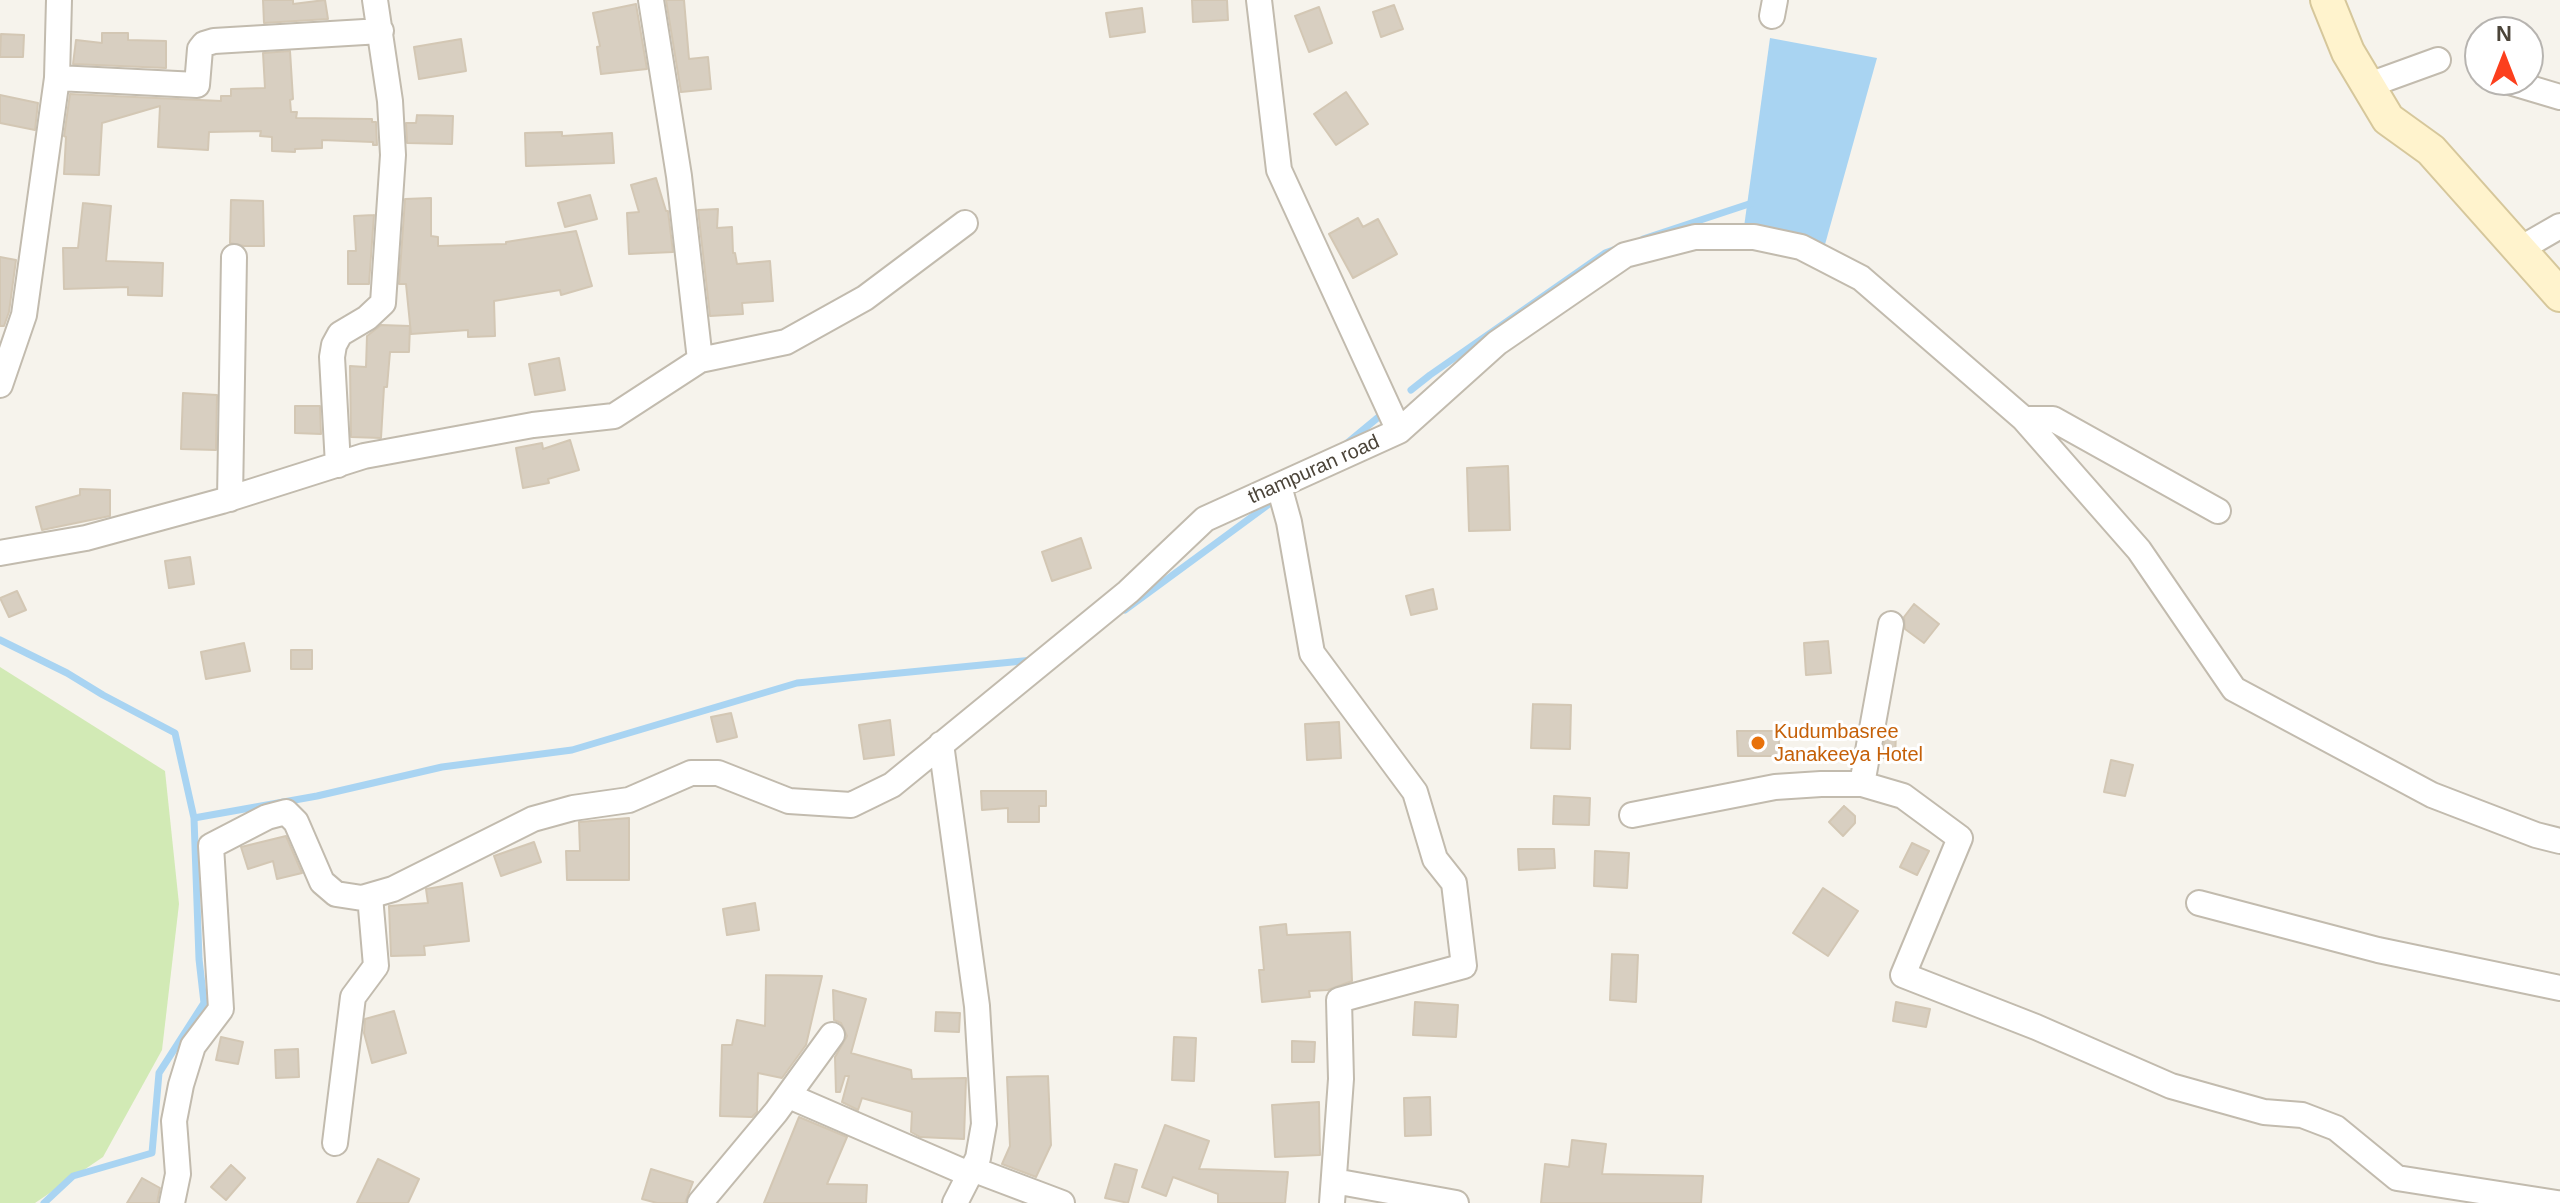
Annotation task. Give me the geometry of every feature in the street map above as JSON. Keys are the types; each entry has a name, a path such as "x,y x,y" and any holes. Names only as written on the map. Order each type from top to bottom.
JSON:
{"street":[{"path":"0,385 24,315 57,78 59,0"},
{"path":"338,465 334,345 340,334 367,318 383,303 393,155 375,0"},
{"path":"651,0 679,176 700,360"},
{"path":"1259,0 1279,170 1399,431"},
{"path":"2327,0 2348,52 2388,119 2431,150 2560,295"},
{"path":"57,78 197,85 200,49 214,41 381,31"},
{"path":"2369,85 2438,60"},
{"path":"0,553 86,538 230,499 364,456 533,425 614,416 700,360 786,342 865,298 965,223"},
{"path":"2520,249 2560,226"},
{"name":"thampuran road","path":"370,896 393,889 458,859 501,833 533,819 573,808 629,800 691,773 718,773 789,801 851,805 892,785 1128,592 1205,519 1281,495 1352,453 1399,431 1497,343 1625,255 1695,237 1754,237 1801,247 1861,278 2024,419 2139,550 2234,689 2432,795 2536,835 2560,841"},
{"path":"230,499 234,257"},
{"path":"2024,419 2053,419 2218,511"},
{"path":"1281,495 1312,653 1415,792 1435,859 1454,883 1464,966 1339,1000 1341,1079 1333,1192 1456,1203"},
{"path":"1862,784 1891,624"},
{"path":"941,744 977,1006 984,1124 978,1158 955,1203"},
{"path":"1632,815 1775,787 1862,784 1903,796 1960,838 1903,975 2036,1027 2171,1086 2264,1112 2302,1115 2336,1128 2397,1178 2557,1203"},
{"path":"172,1203 178,1174 174,1121 181,1085 193,1046 221,1009 211,846 267,817 286,812 296,822 322,882 336,894 362,898 370,896 376,966 353,997 335,1143"},
{"path":"2199,903 2378,950 2560,988"},
{"path":"700,1203 789,1096 832,1035"},
{"path":"789,1096 970,1172 1062,1203"}],"green space":[{"path":"0,667 165,771 179,904 162,1050 103,1157 35,1203 0,1203"}],"water":[{"path":"1770,38 1877,58 1824,248 1744,227"}],"building":[{"path":"263,0 293,0 293,4 325,0 328,19 264,23"},
{"path":"666,0 684,0 689,59 708,57 711,89 681,92"},
{"path":"1192,0 1227,0 1228,20 1193,22"},
{"path":"636,4 647,69 601,74 597,47 600,46 593,13"},
{"path":"1394,5 1403,29 1381,37 1373,12"},
{"path":"1319,7 1332,43 1309,52 1295,16"},
{"path":"1142,8 1145,32 1110,37 1106,13"},
{"path":"102,33 128,33 128,40 166,41 166,68 73,64 76,40 102,43"},
{"path":"1,34 24,35 23,57 0,57"},
{"path":"461,39 466,71 419,79 414,47"},
{"path":"290,51 291,112 297,112 296,118 372,119 376,122 377,145 373,142 322,140 322,148 272,151 272,137 260,136 261,131 209,132 208,150 158,147 160,106 102,123 99,175 64,174 64,136 70,94 221,101 221,96 231,96 231,89 265,88 263,53"},
{"path":"1346,92 1368,124 1336,145 1314,114"},
{"path":"0,95 38,103 35,130 0,123"},
{"path":"417,115 453,116 452,144 407,143 406,123 416,123"},
{"path":"562,132 562,136 612,133 614,163 526,166 525,133"},
{"path":"656,178 668,211 673,252 629,254 627,213 639,212 631,185"},
{"path":"590,195 597,219 565,227 558,203"},
{"path":"431,198 431,236 438,237 438,246 506,244 576,231 592,286 561,295 560,290 494,301 495,336 468,337 468,330 411,334 406,284 399,284 405,199"},
{"path":"231,200 263,201 264,246 230,243"},
{"path":"83,203 111,206 106,261 163,263 162,296 128,295 128,287 64,289 63,248 78,248"},
{"path":"718,209 717,228 732,227 733,253 737,264 770,261 773,301 742,303 743,314 710,316 698,210"},
{"path":"374,215 369,284 348,284 348,251 356,251 354,216"},
{"path":"1358,218 1363,227 1378,219 1397,254 1353,278 1329,234"},
{"path":"0,257 16,260 9,312 4,326 0,326"},
{"path":"381,325 410,326 409,352 390,352 381,438 351,437 350,366 366,367 367,336"},
{"path":"559,358 565,390 535,395 529,364"},
{"path":"183,393 217,395 216,450 181,449"},
{"path":"295,406 320,406 321,434 295,433"},
{"path":"570,440 579,470 548,479 549,483 523,488 516,448 542,443 543,449"},
{"path":"1508,466 1510,530 1469,531 1467,468"},
{"path":"80,489 110,490 110,516 42,530 36,507 80,495"},
{"path":"1081,538 1091,568 1052,581 1042,552"},
{"path":"190,557 194,584 169,588 165,561"},
{"path":"1433,589 1437,609 1411,615 1406,596"},
{"path":"17,591 26,610 9,617 0,598"},
{"path":"1914,604 1939,624 1924,643 1905,629 1904,617"},
{"path":"1828,641 1831,673 1806,675 1804,643"},
{"path":"244,643 250,671 206,679 201,652"},
{"path":"291,650 312,650 312,669 291,669"},
{"path":"1533,704 1571,705 1570,749 1531,748"},
{"path":"731,713 737,737 717,742 711,717"},
{"path":"890,720 894,755 864,759 859,725"},
{"path":"1339,722 1341,758 1307,760 1305,724"},
{"name":"Kudumbasree Janakeeya Hotel","path":"1737,731 1779,731 1779,756 1738,756"},
{"path":"1886,733 1896,734 1895,758 1882,758"},
{"path":"2111,760 2133,765 2125,796 2104,792"},
{"path":"981,791 1046,791 1046,806 1039,806 1039,822 1008,822 1008,808 982,810"},
{"path":"1554,796 1590,798 1589,825 1553,824"},
{"path":"1844,806 1855,816 1855,823 1843,836 1829,822"},
{"path":"629,818 629,880 567,880 566,851 580,851 579,822"},
{"path":"286,836 302,873 277,879 273,861 248,869 241,847"},
{"path":"534,842 541,862 501,876 494,856"},
{"path":"1912,843 1929,851 1917,875 1900,867"},
{"path":"1518,849 1554,849 1555,868 1519,870"},
{"path":"1595,851 1629,853 1627,888 1594,886"},
{"path":"462,883 469,941 424,946 425,955 391,956 389,906 428,903 426,889"},
{"path":"1823,888 1858,911 1828,956 1793,933"},
{"path":"755,903 759,930 727,935 723,909"},
{"path":"1286,924 1287,935 1350,932 1352,981 1328,990 1309,991 1310,997 1262,1002 1259,970 1264,970 1260,927"},
{"path":"1612,954 1638,955 1636,1002 1610,1000"},
{"path":"766,975 822,976 806,1045 782,1078 758,1073 757,1112 752,1117 720,1116 722,1045 732,1045 737,1020 765,1026"},
{"path":"833,990 866,999 851,1053 911,1070 912,1079 966,1078 964,1139 920,1137 911,1132 912,1112 862,1098 858,1110 842,1102 849,1076 845,1076 840,1092 836,1092 835,1057 847,1036 841,1023 834,1020"},
{"path":"1415,1002 1458,1005 1456,1037 1413,1035"},
{"path":"1896,1002 1930,1009 1926,1027 1893,1021"},
{"path":"394,1011 406,1053 372,1063 364,1033 365,1019"},
{"path":"936,1012 960,1013 959,1032 935,1031"},
{"path":"221,1037 243,1042 238,1064 216,1060"},
{"path":"1174,1037 1196,1038 1194,1081 1172,1080"},
{"path":"1292,1041 1315,1042 1314,1062 1292,1062"},
{"path":"298,1049 299,1077 276,1078 275,1050"},
{"path":"1048,1076 1051,1145 1036,1177 1002,1164 1010,1146 1007,1077"},
{"path":"1430,1097 1431,1135 1405,1136 1404,1098"},
{"path":"1319,1102 1320,1155 1275,1157 1272,1105"},
{"path":"799,1117 847,1137 827,1184 867,1185 866,1203 764,1203"},
{"path":"1165,1125 1209,1141 1199,1169 1288,1172 1285,1203 1218,1203 1218,1194 1173,1177 1166,1196 1142,1187"},
{"path":"1572,1140 1606,1144 1602,1174 1703,1176 1701,1203 1541,1203 1545,1164 1569,1167"},
{"path":"378,1159 419,1179 408,1203 357,1203"},
{"path":"1115,1164 1137,1170 1128,1203 1105,1198"},
{"path":"231,1165 245,1178 226,1200 211,1187"},
{"path":"651,1169 693,1182 685,1203 657,1203 642,1199"},
{"path":"142,1178 160,1188 157,1203 127,1203"}],"waterway":[{"path":"1643,239 1752,203"},
{"path":"1411,390 1605,253 1616,249"},
{"path":"1346,444 1381,415"},
{"path":"1125,610 1276,499"},
{"path":"0,640 175,733 194,818 199,959 204,1003 159,1073 152,1153 73,1176 44,1203"},
{"path":"194,818 317,796 442,767 572,750 797,683 1033,660"}],"place":[{"name":"Kudumbasree Janakeeya Hotel","path":"1758,743"}]}
